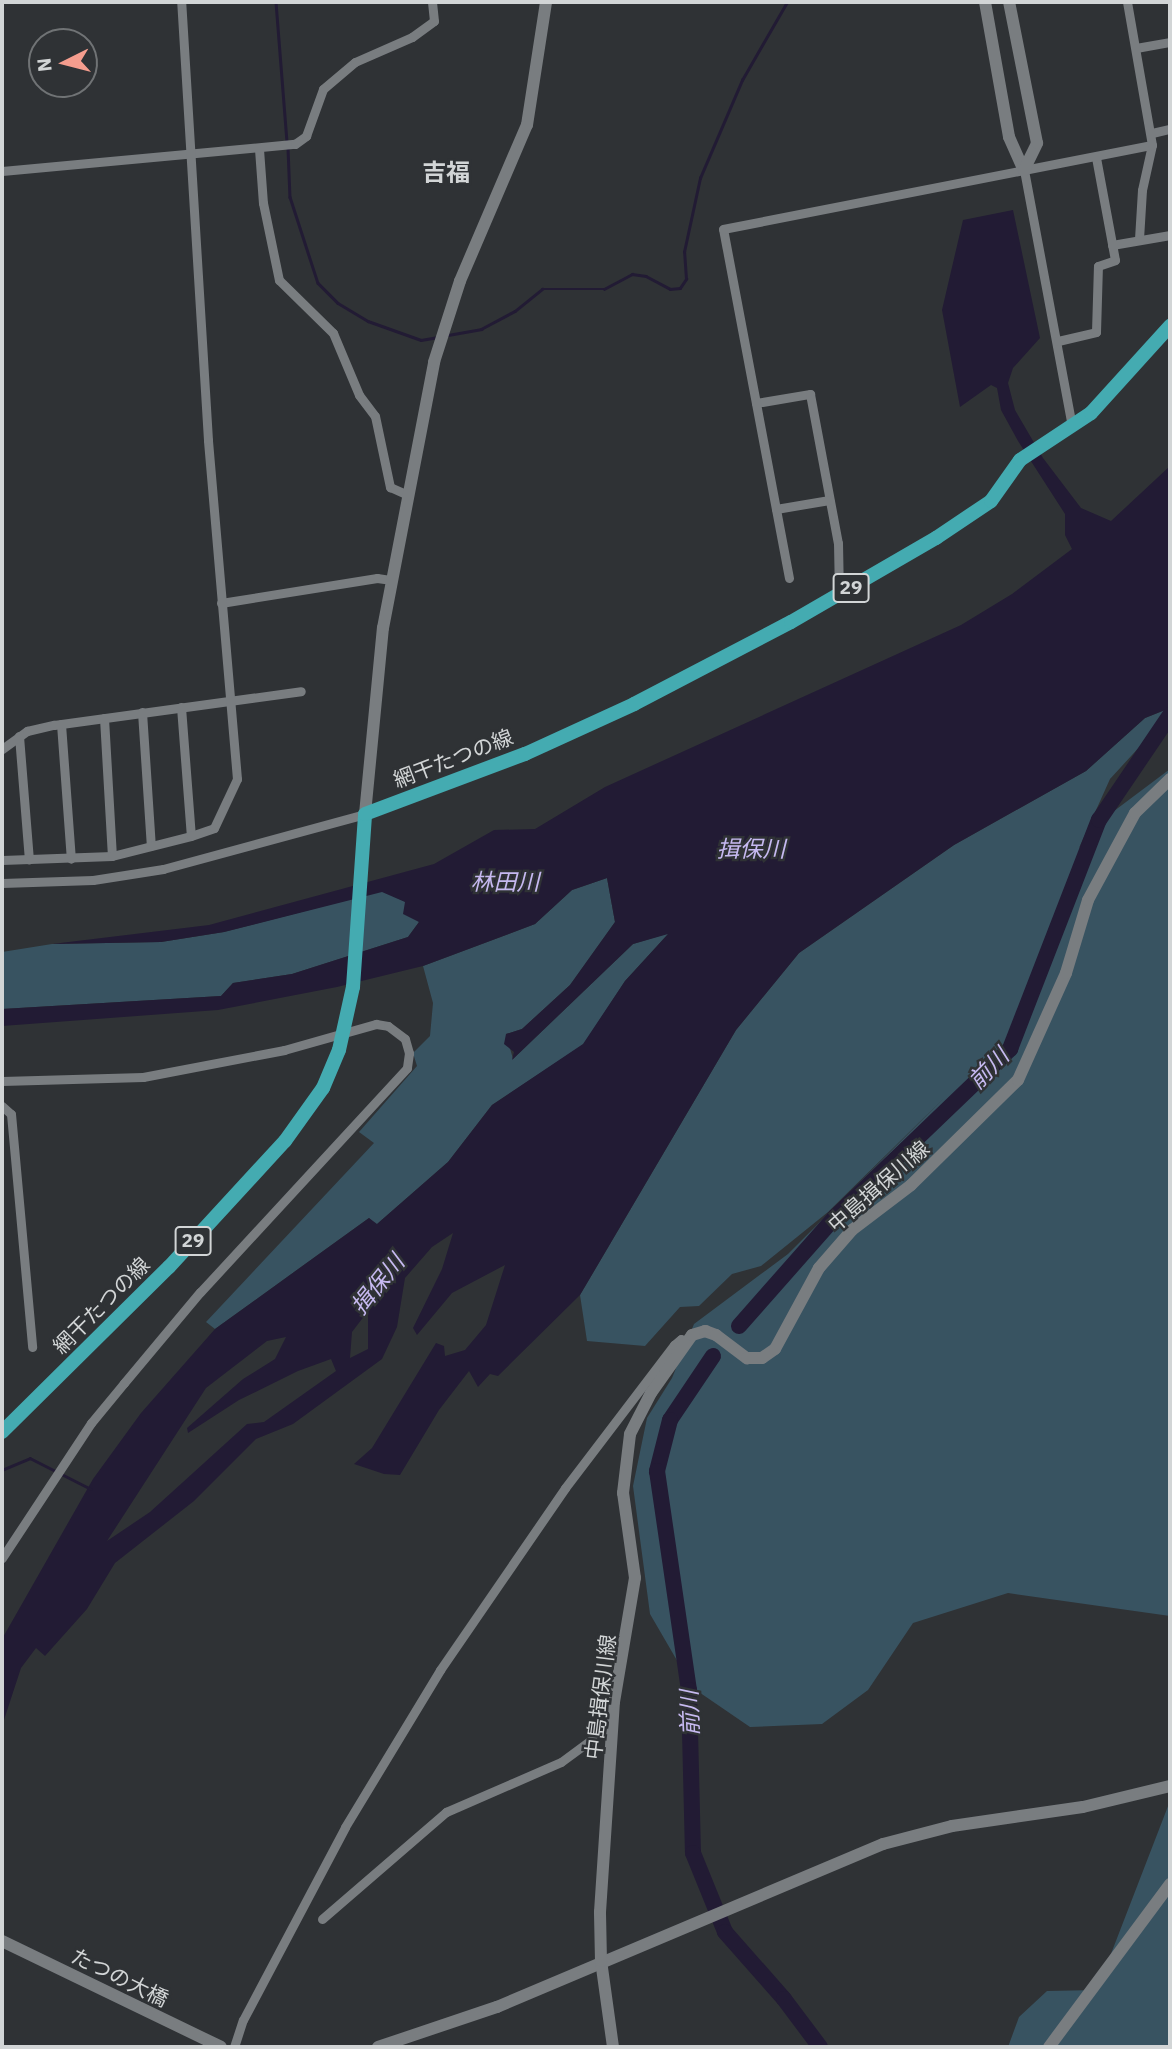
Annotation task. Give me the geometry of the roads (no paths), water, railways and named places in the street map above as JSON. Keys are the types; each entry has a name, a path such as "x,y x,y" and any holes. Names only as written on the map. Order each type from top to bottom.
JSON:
{"main road":[{"name":"網干たつの線","path":"2,1432 169,1267 285,1141 323,1088 346,1027 365,819 525,754 634,704 839,594 976,512 1002,488 1020,460 1091,413 1170,326"}],"street":[{"path":"2,860 112,856 191,836 214,828 237,779 232,700 221,603 181,2"},
{"path":"2,171 295,144 306,136 323,89 355,62 412,37 434,21 432,2"},
{"path":"2,883 93,880 163,869 365,819 375,691 392,580 446,321 527,125 546,2"},
{"path":"985,2 1009,137 1024,170 1072,427"},
{"path":"1009,2 1037,144 1024,170"},
{"path":"1127,2 1152,133 1140,202 1139,239"},
{"path":"1136,48 1170,42"},
{"path":"1152,133 1170,129"},
{"path":"789,578 723,229 1152,145"},
{"path":"258,149 263,203 279,280 333,333 359,395 375,416 390,487 408,495"},
{"path":"1058,341 1096,332 1098,266 1115,260 1096,157"},
{"path":"1112,245 1170,235"},
{"path":"756,403 810,394 841,565 839,594"},
{"path":"776,509 829,500"},
{"path":"221,603 377,578 392,580"},
{"path":"2,750 19,736 61,724 301,691"},
{"path":"181,707 191,836"},
{"path":"142,712 151,846"},
{"path":"104,718 112,856"},
{"path":"61,724 71,859"},
{"path":"19,736 29,860"},
{"name":"中島揖保川線","path":"613,2047 601,1961 612,1732 635,1578 623,1493 625,1454 639,1414 686,1342 705,1331 747,1358 762,1358 775,1349 819,1268 852,1230 911,1185 1018,1080 1066,973 1088,900 1135,813 1170,779"},
{"path":"2,1081 144,1077 284,1050 346,1027 388,1026 405,1039 407,1068 149,1352 91,1423 2,1558"},
{"path":"2,1105 11,1114 32,1348"},
{"path":"234,2047 243,2020 345,1827 440,1670 565,1488 674,1345 681,1339 686,1342"},
{"path":"322,1919 446,1812 561,1762 599,1734 612,1732"},
{"path":"378,2047 486,2011 883,1844 952,1826 1083,1807 1170,1786"},
{"path":"1049,2047 1170,1884"},
{"name":"たつの大橋","path":"2,1941 221,2047"}],"water":[{"name":"揖保川","path":"1013,210 1040,338 1013,368 1008,383 1015,410 1043,458 1081,508 1111,521 1170,466 1170,708 1145,718 1086,771 954,845 799,953 736,1030 580,1295 498,1376 490,1374 478,1387 469,1371 439,1410 400,1475 384,1474 354,1464 372,1448 436,1343 444,1346 445,1356 465,1350 486,1325 505,1265 452,1293 417,1335 413,1328 442,1269 453,1233 432,1247 405,1278 397,1327 382,1359 293,1424 256,1439 194,1501 115,1563 87,1609 45,1656 36,1648 21,1668 2,1726 2,1639 93,1479 141,1413 215,1329 369,1218 377,1224 448,1162 492,1105 583,1044 625,981 668,934 633,944 512,1060 514,1052 504,1044 506,1034 522,1029 570,985 615,922 607,878 572,890 535,924 423,966 337,987 218,1010 2,1026 2,1009 221,996 233,983 292,974 408,937 419,922 403,914 405,902 382,892 224,932 161,942 52,944 209,925 434,864 494,830 535,829 605,787 961,625 1012,594 1072,549 1065,535 1065,514 1001,410 997,388 991,385 960,407 942,310 963,220","holes":["368,1311 368,1349 350,1358 352,1332","286,1337 275,1359 243,1379 187,1428 188,1433 239,1400 298,1371 331,1359 336,1371 264,1422 247,1424 150,1512 107,1541 206,1388 267,1341"]}],"waterway":[{"path":"276,2 287,141"},
{"path":"448,335 481,329 515,311 542,289 604,289 632,274 646,276 670,289 680,288 686,279 684,252 700,178 742,80 787,2"},
{"path":"288,148 290,197 318,283 338,303 368,321 421,340 438,337"},
{"name":"前川","path":"739,1326 835,1217 1010,1049 1099,820 1170,715"},
{"name":"前川","path":"713,1356 670,1420 657,1471 689,1690 693,1853 725,1932 784,1999 820,2047"},
{"path":"2,1470 30,1458 91,1489"}],"district":[{"name":"吉福","path":"446,173"}],"water label":[{"name":"林田川","path":"505,881"}]}
